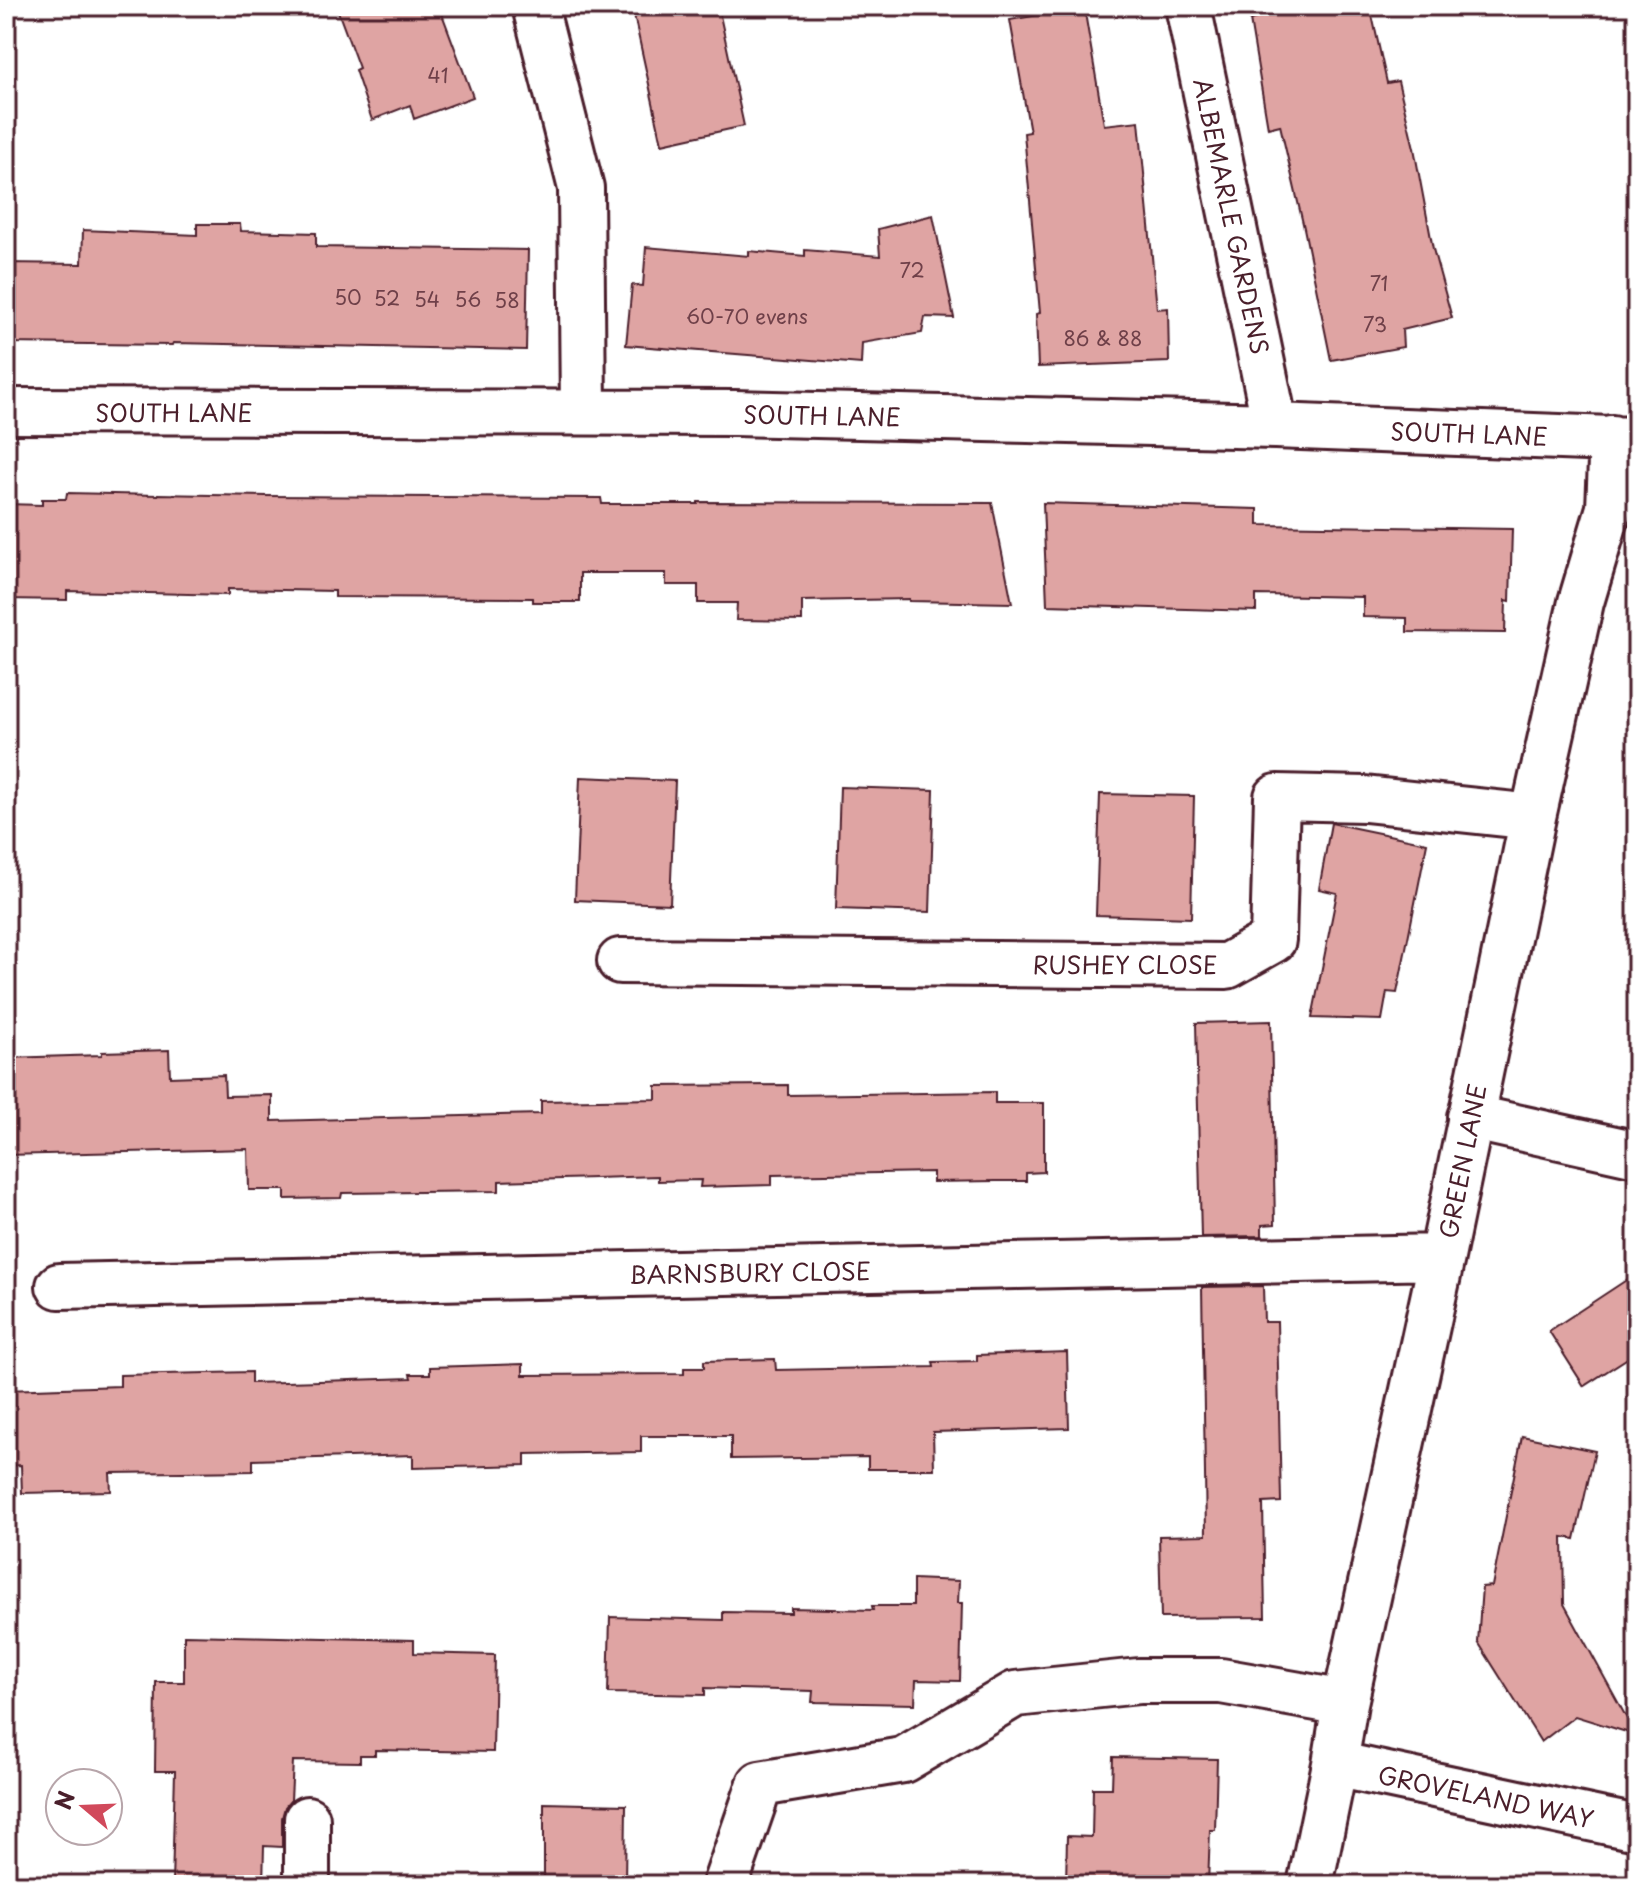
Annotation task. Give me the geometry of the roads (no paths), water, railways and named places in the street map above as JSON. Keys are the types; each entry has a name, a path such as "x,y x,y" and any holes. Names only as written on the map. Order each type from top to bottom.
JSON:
{"street":[{"path":"535,6 581,188 583,412"},
{"name":"ALBEMARLE GARDENS","path":"1188,6 1275,426"},
{"name":"SOUTH LANE","path":"6,411 735,413 1275,426 1625,439"},
{"name":"GREEN LANE","path":"1310,1885 1345,1703 1533,817 1581,602 1609,508 1625,439"},
{"name":"RUSHEY CLOSE","path":"620,961 1227,966 1273,940 1277,797 1365,799 1533,817"},
{"path":"1470,1117 1637,1154"},
{"name":"BARNSBURY CLOSE","path":"59,1286 1442,1257"},
{"path":"725,1885 760,1784 903,1760 1015,1694 1139,1681 1221,1681 1345,1703"},
{"name":"GROVELAND WAY","path":"1335,1764 1637,1828"},
{"path":"307,1819 307,1885"}]}
